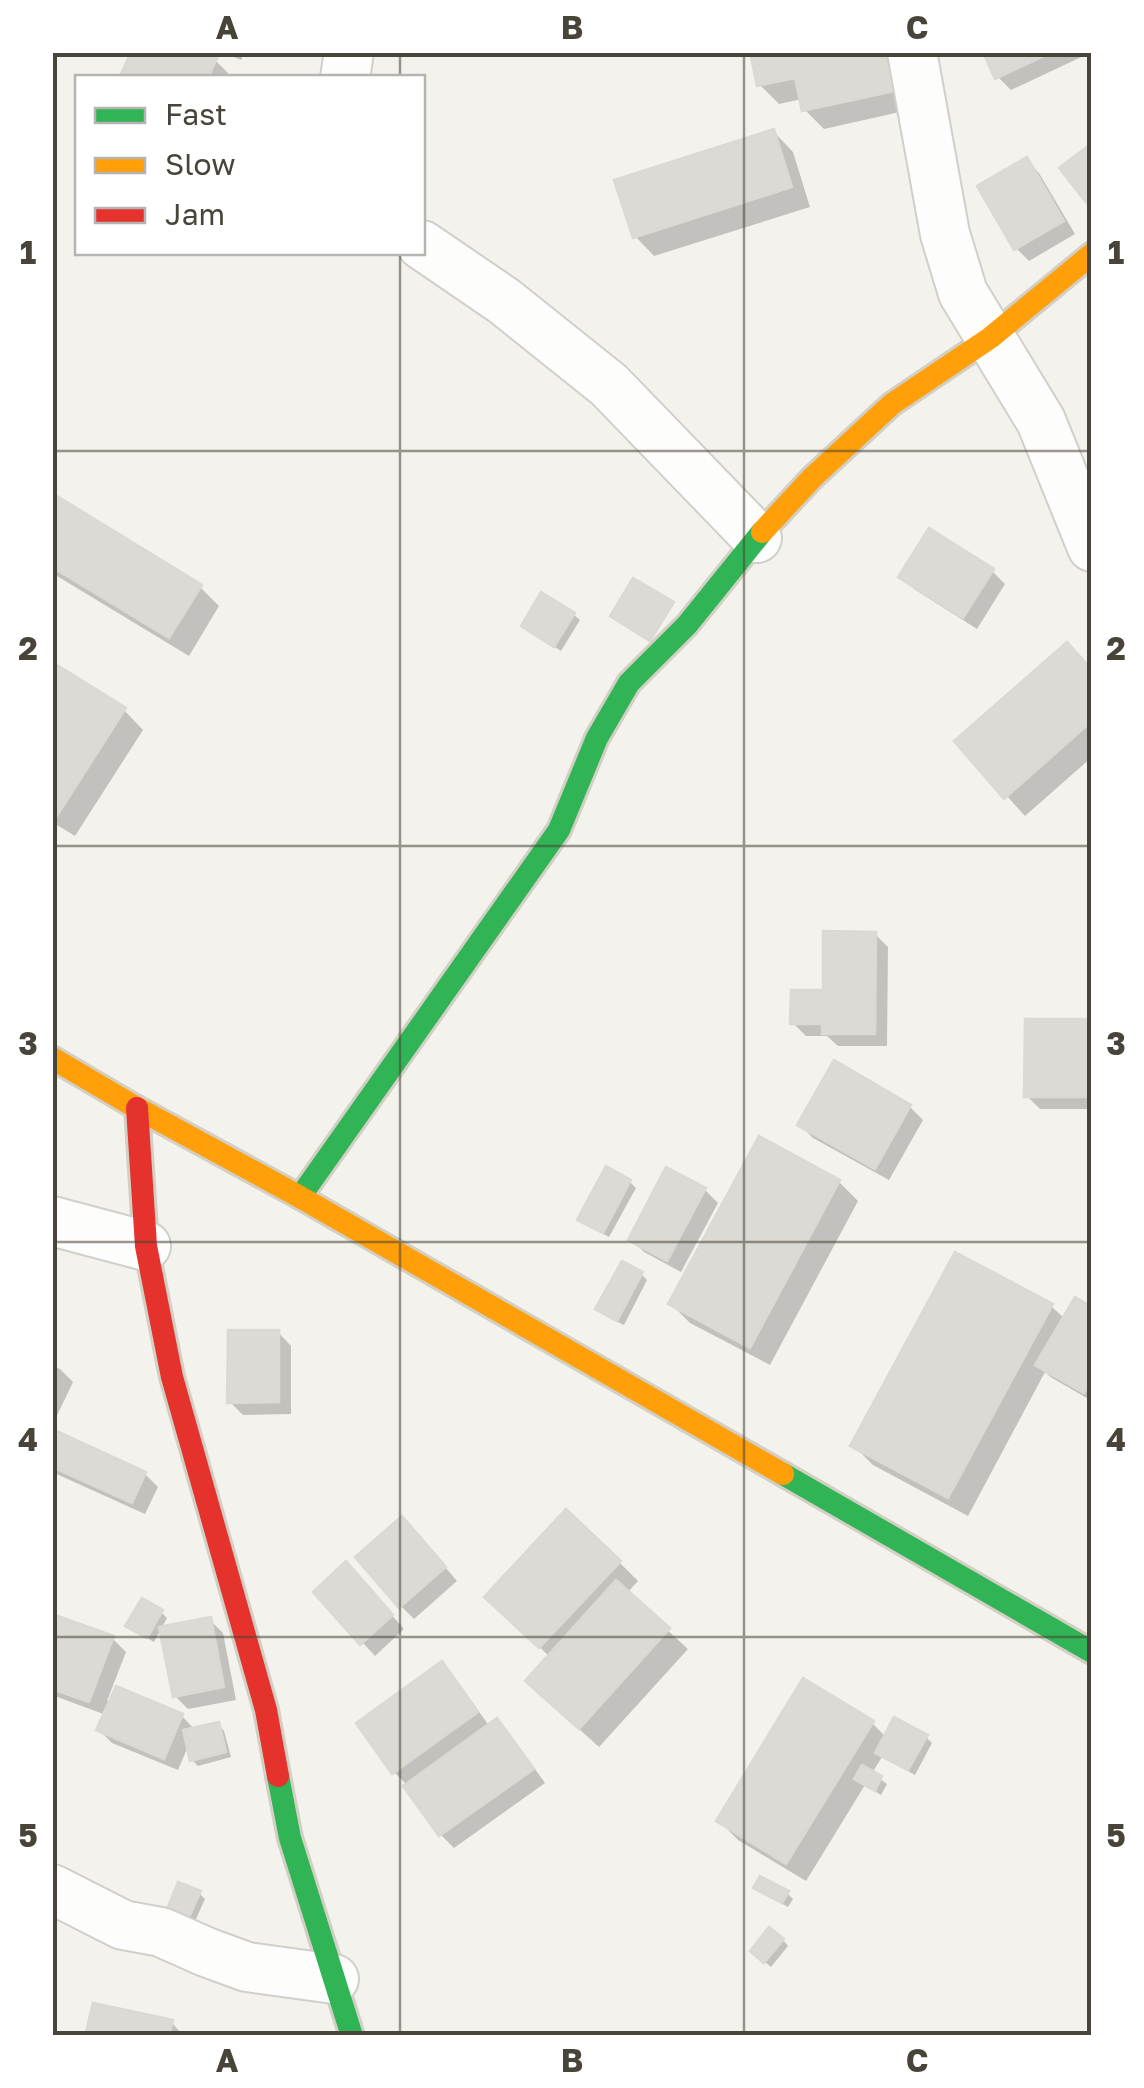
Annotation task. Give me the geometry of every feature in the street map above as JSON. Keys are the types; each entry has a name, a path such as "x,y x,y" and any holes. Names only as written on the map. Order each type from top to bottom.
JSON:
{"street":[{"path":"912,52 944,234 963,292 1041,421 1092,547"},
{"path":"425,246 504,301 609,385 757,538"},
{"path":"300,1197 559,830 597,738 629,684 687,625 757,538 812,478 892,404 990,338 1092,254"},
{"path":"52,1058 1092,1652"},
{"path":"136,1108 146,1246 172,1377 266,1710 290,1838 352,2036"},
{"path":"52,1222 146,1246"},
{"path":"52,1889 123,1925 161,1932 248,1967 334,1979"}],"building":[{"path":"131,52 205,52 217,58 209,75 120,75"},
{"path":"772,52 896,52 904,89 802,111 795,78 757,86 751,57"},
{"path":"983,52 1052,52 995,79"},
{"path":"774,129 792,187 633,238 614,180"},
{"path":"1092,143 1092,204 1089,206 1059,168"},
{"path":"1027,157 1064,221 1014,250 977,186"},
{"path":"52,493 202,585 169,638 52,567"},
{"path":"929,528 994,569 963,618 898,577"},
{"path":"633,578 674,602 650,641 610,616"},
{"path":"541,592 575,613 554,647 521,626"},
{"path":"1067,642 1092,670 1092,721 1004,799 954,741"},
{"path":"52,662 126,708 55,819 52,817"},
{"path":"823,931 876,932 875,1034 822,1034 822,1024 790,1024 791,990 823,990"},
{"path":"1025,1019 1092,1019 1092,1097 1024,1097"},
{"path":"834,1060 911,1105 875,1169 797,1125"},
{"path":"759,1136 840,1180 750,1348 668,1304"},
{"path":"606,1166 631,1180 603,1233 577,1220"},
{"path":"666,1167 706,1188 667,1261 628,1240"},
{"path":"955,1252 1053,1304 948,1498 850,1446"},
{"path":"622,1261 643,1272 617,1321 595,1309"},
{"path":"1075,1297 1092,1307 1092,1379 1084,1393 1035,1365"},
{"path":"228,1330 279,1330 279,1402 227,1403"},
{"path":"52,1429 146,1472 132,1503 52,1467"},
{"path":"566,1509 621,1561 539,1648 484,1597"},
{"path":"402,1516 446,1567 399,1608 355,1557"},
{"path":"346,1561 393,1615 360,1645 313,1592"},
{"path":"616,1580 670,1628 579,1729 525,1681"},
{"path":"142,1598 163,1610 147,1638 125,1626"},
{"path":"52,1614 114,1636 89,1702 52,1689"},
{"path":"211,1617 224,1687 173,1697 159,1627"},
{"path":"442,1661 478,1712 392,1774 356,1723"},
{"path":"803,1678 874,1721 786,1864 716,1821"},
{"path":"116,1686 183,1714 164,1759 96,1730"},
{"path":"894,1717 928,1735 908,1770 875,1753"},
{"path":"497,1718 534,1769 439,1836 403,1786"},
{"path":"219,1722 226,1752 190,1761 183,1730"},
{"path":"862,1765 882,1776 875,1791 854,1779"},
{"path":"760,1876 789,1891 782,1903 753,1888"},
{"path":"178,1882 201,1891 185,1926 164,1917"},
{"path":"769,1927 784,1939 764,1963 750,1951"},
{"path":"93,2003 173,2020 169,2036 85,2036"}],"traffic: fast":[{"path":"300,1197 559,830 597,738 629,683 687,625 762,532"},
{"path":"783,1474 1092,1652"},
{"path":"278,1776 290,1838 352,2036"}],"traffic: slow":[{"path":"762,532 812,478 892,404 990,338 1092,254"},
{"path":"52,1058 783,1474"}],"traffic: jam":[{"path":"137,1108 146,1246 172,1377 266,1710 278,1776"}]}
